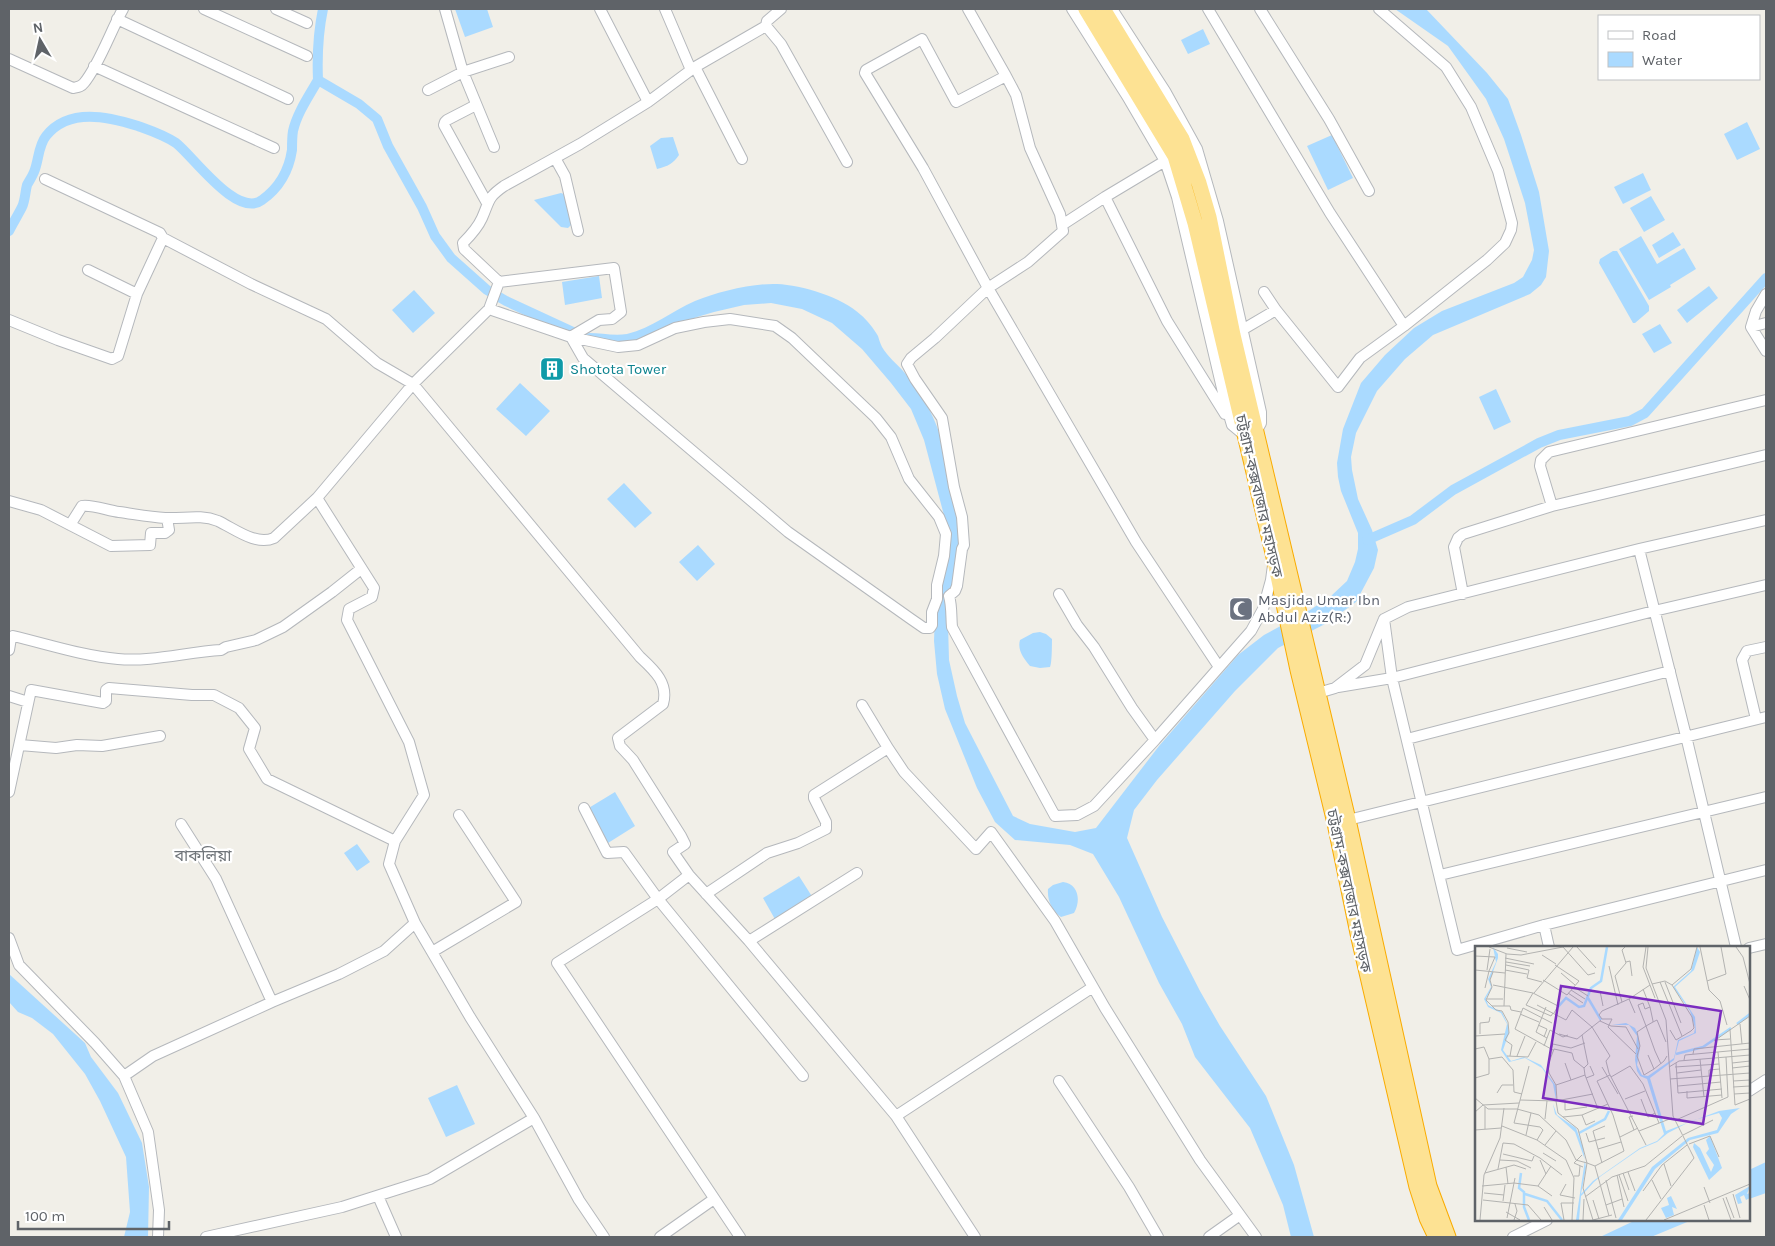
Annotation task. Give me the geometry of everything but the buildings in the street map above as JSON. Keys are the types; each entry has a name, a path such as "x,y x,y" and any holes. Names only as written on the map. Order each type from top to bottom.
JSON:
{"highway":[{"name":"চট্টগ্রাম-কক্সবাজার মহাসড়ক","path":"1086,9 1175,156 1203,283 1250,433 1305,668 1335,823 1429,1186 1448,1237"},
{"name":"চট্টগ্রাম-কক্সবাজার মহাসড়ক","path":"1103,9 1182,139 1200,184 1223,264 1250,433 1274,557 1285,582"},
{"name":"চট্টগ্রাম-কক্সবাজার মহাসড়ক","path":"1305,668 1318,694 1348,820 1417,1187 1427,1218 1436,1237"}],"street":[{"path":"9,59 73,88 83,85 123,9"},
{"path":"204,9 307,56"},
{"path":"276,9 307,23"},
{"path":"445,9 463,72 494,147"},
{"path":"600,9 648,102"},
{"path":"665,9 693,69 742,158"},
{"path":"499,282 463,246 463,243 482,219 487,203 494,193 580,144 648,102 693,69 766,26 767,21 781,9"},
{"path":"968,9 1016,95 1030,148 1060,214 1063,231 1028,262 988,288 911,358 907,364 942,418 954,487 962,517 964,545 956,591 949,596 952,605 950,613 952,627 1055,816 1077,815 1094,806 1251,631 1263,609 1271,580 1274,557"},
{"path":"1072,9 1127,96 1164,161 1193,238"},
{"path":"1112,9 1165,91 1197,149 1207,179 1223,264"},
{"path":"1208,9 1330,213 1404,326"},
{"path":"1260,9 1329,119 1369,191"},
{"path":"1264,292 1276,310 1338,387 1360,358 1404,326 1486,260 1505,243 1511,230 1512,223 1498,171 1471,107 1446,67 1379,9"},
{"path":"118,19 288,99"},
{"path":"766,26 781,44 847,162"},
{"path":"1006,76 956,102 922,38 865,72 923,168 988,288 1136,542 1219,667"},
{"path":"428,90 463,72 509,57"},
{"path":"94,66 274,148"},
{"path":"476,105 447,120 444,122 444,125 487,203"},
{"path":"555,158 565,176 578,230"},
{"path":"1062,225 1164,161"},
{"path":"45,179 160,233 163,238 251,284 326,320 377,363 413,384 640,657 659,675 665,697 663,704 618,738 620,746 633,760 685,844 673,852 689,875 749,941 896,1116 975,1237"},
{"path":"1105,197 1167,321 1232,425 1250,433 1261,423 1261,412 1242,330 1228,289"},
{"path":"9,320 112,359 118,356 138,294 163,238"},
{"path":"499,282 614,268 621,312 612,319 599,320 572,337"},
{"path":"88,270 138,294"},
{"path":"70,524 82,506 87,505 115,512 167,518 202,516 257,540 266,542 274,538 317,498 413,384 489,309 499,282"},
{"path":"1203,283 1225,401 1232,425"},
{"path":"1766,294 1756,311 1751,326 1766,352"},
{"path":"489,309 572,337 618,347 638,345 676,328 730,319 775,326 792,338 876,418 891,438 909,478 939,517 946,534 944,556 937,585 937,599 932,612 932,625 930,628 924,628 910,619 788,532 584,358 572,337"},
{"path":"1242,330 1276,310"},
{"path":"1751,326 1766,323"},
{"path":"1552,506 1540,466 1541,460 1549,452 1766,400"},
{"path":"1463,594 1454,547 1458,538 1464,534 1552,506 1766,454"},
{"path":"317,498 374,588 372,597 349,609 347,620 409,742 424,795 395,841 389,864 415,923 534,1118 579,1200 604,1237"},
{"path":"9,501 42,510 111,546 148,546 151,543 151,533 167,533 169,530 167,518"},
{"path":"1335,688 1365,664 1384,619 1408,606 1766,520"},
{"path":"1639,549 1736,946"},
{"path":"9,644 13,636 118,659 144,659 222,650 226,647 256,640 283,626 361,569"},
{"path":"1318,694 1335,688 1392,678 1654,611 1766,585"},
{"path":"1059,594 1132,708 1155,740"},
{"path":"1384,619 1392,678 1458,950 1544,924 1766,870"},
{"path":"1348,820 1761,718 1742,660 1747,651 1766,647"},
{"path":"1407,739 1670,671"},
{"path":"9,792 30,691 34,690 103,703 106,701 106,690 109,688 214,695 239,708 255,728 249,749 267,779 395,841"},
{"path":"9,696 28,702"},
{"path":"862,705 904,772 976,849 991,832 1055,921 1093,987 1200,1160 1256,1237"},
{"path":"20,745 56,748 76,745 102,746 160,736"},
{"path":"706,894 767,853 798,843 826,829 826,822 814,795 888,748"},
{"path":"1440,875 1766,797"},
{"path":"584,808 607,854 624,852 658,898 803,1076"},
{"path":"432,952 516,902 459,815"},
{"path":"181,824 216,879 272,1002"},
{"path":"749,941 857,872"},
{"path":"689,875 658,898 557,963 740,1237"},
{"path":"124,1076 153,1056 339,974 384,952 415,923"},
{"path":"1544,924 1549,946"},
{"path":"9,938 19,965 95,1043 124,1076 148,1132 159,1210 158,1237"},
{"path":"1750,948 1766,944"},
{"path":"896,1116 1093,987"},
{"path":"1750,1089 1766,1080"},
{"path":"1059,1081 1129,1187 1158,1237"},
{"path":"206,1237 242,1233 342,1207 430,1180 534,1118"},
{"path":"378,1196 396,1237"},
{"path":"660,1237 714,1199"},
{"path":"1209,1237 1240,1215"},
{"path":"1513,1237 1544,1221"}],"water":[{"path":"455,9 487,9 493,27 465,37"},
{"path":"1395,9 1426,9 1487,73 1508,99 1539,192 1549,251 1546,277 1541,285 1530,294 1433,335 1405,359 1377,391 1356,433 1351,457 1358,499 1372,530 1378,550 1374,568 1356,602 1327,623 1278,648 1235,691 1157,780 1134,810 1127,838 1162,917 1200,991 1220,1026 1266,1096 1294,1165 1314,1237 1291,1237 1283,1205 1250,1128 1195,1057 1182,1024 1159,983 1119,897 1093,854 1070,845 1015,840 995,822 977,788 945,709 937,674 934,641 935,613 945,519 924,440 911,409 891,383 862,349 832,323 802,309 771,303 744,305 714,312 637,341 624,343 587,337 585,335 589,333 627,334 645,328 695,301 724,291 767,284 787,285 821,293 843,303 863,317 878,336 881,346 889,357 915,386 929,410 940,435 962,534 948,624 949,660 965,723 1013,816 1030,824 1075,832 1096,828 1159,746 1238,655 1264,635 1310,610 1331,596 1347,581 1358,549 1358,533 1341,491 1337,463 1343,429 1361,383 1385,355 1414,328 1442,311 1514,283 1523,277 1532,260 1534,250 1525,203 1504,139 1486,99 1448,46"},
{"path":"1203,29 1210,44 1188,54 1181,40"},
{"path":"1747,122 1760,149 1737,160 1724,134"},
{"path":"1332,135 1353,178 1328,190 1307,146"},
{"path":"673,137 679,155 675,161 657,169 650,146 661,138"},
{"path":"1643,173 1651,190 1623,204 1614,187"},
{"path":"561,193 566,195 572,224 568,228 561,227 534,200"},
{"path":"1651,196 1665,220 1644,232 1630,208"},
{"path":"1673,232 1681,245 1659,258 1652,245"},
{"path":"1641,236 1657,264 1684,248 1696,269 1649,300 1619,249"},
{"path":"1613,251 1617,251 1649,306 1649,311 1635,323 1633,323 1599,263 1600,259"},
{"path":"599,276 602,298 565,305 562,282"},
{"path":"1709,286 1718,298 1687,323 1677,310"},
{"path":"414,290 435,313 413,333 392,310"},
{"path":"1660,324 1672,343 1654,353 1642,334"},
{"path":"520,383 550,411 526,436 496,409"},
{"path":"1496,389 1511,422 1494,430 1479,397"},
{"path":"624,483 652,513 635,528 607,499"},
{"path":"698,545 715,564 697,581 679,562"},
{"path":"1040,632 1052,639 1050,667 1030,666 1020,651 1020,640 1033,633"},
{"path":"615,792 635,826 608,843 587,809"},
{"path":"357,844 370,862 357,871 344,853"},
{"path":"799,876 813,898 776,921 763,898"},
{"path":"1063,882 1072,886 1078,898 1074,913 1061,917 1051,905 1048,889 1053,885"},
{"path":"9,974 85,1043 91,1057 118,1093 142,1143 149,1187 148,1237 124,1237 130,1212 126,1157 85,1074 53,1034 32,1018 18,1012 9,1002"},
{"path":"457,1085 475,1124 446,1137 428,1098"},
{"path":"1766,1162 1766,1193 1750,1199 1750,1170"},
{"path":"1634,1221 1690,1221 1651,1237 1600,1237"}],"waterway":[{"path":"318,80 318,44 323,9"},
{"path":"318,80 359,104 377,119 388,146 422,207 435,236 451,258 487,290 506,301 573,332"},
{"path":"9,231 23,205 27,185 34,172 43,140 55,127 66,121 78,118 90,117 115,120 162,135 184,150 228,194 240,201 252,204 262,200 278,184 286,171 292,150 293,133 297,118 318,80"},
{"path":"1367,540 1413,520 1453,490 1539,443 1559,435 1630,421 1645,413 1766,278"}],"place":[{"name":"Shotota Tower","path":"552,369"},
{"name":"Masjida Umar Ibn Abdul Aziz(R:)","path":"1241,609"}],"district":[{"name":"বাকলিয়া","path":"203,855"}]}
